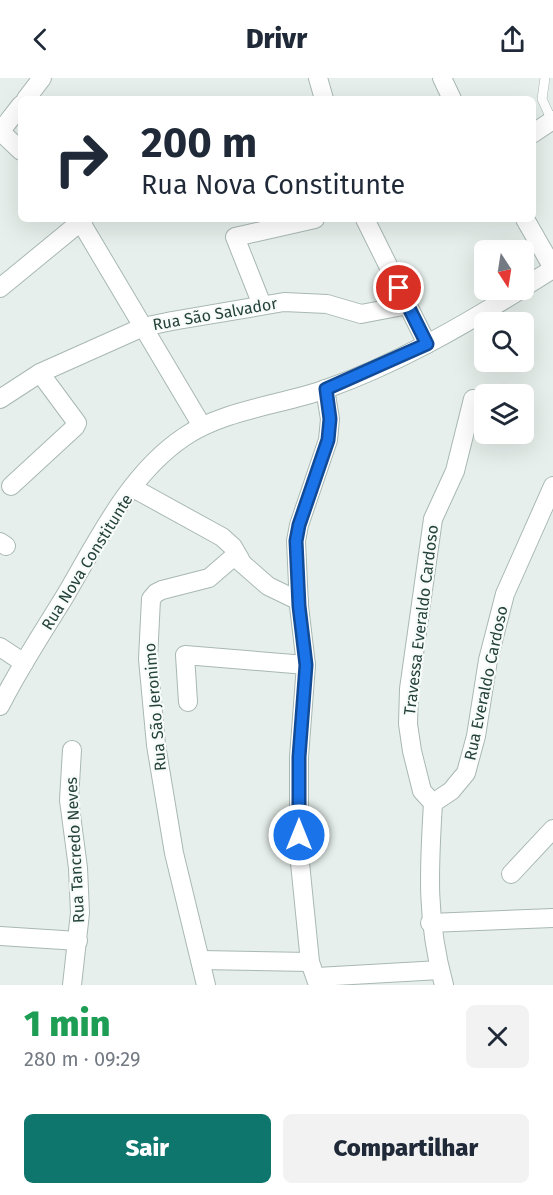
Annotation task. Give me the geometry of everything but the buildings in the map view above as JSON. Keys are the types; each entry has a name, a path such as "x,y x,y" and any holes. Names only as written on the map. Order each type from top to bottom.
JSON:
{"street":[{"path":"28,96 42,78"},
{"path":"318,78 323,96"},
{"path":"442,78 451,96"},
{"path":"18,109 0,131 18,148"},
{"path":"536,131 552,121"},
{"path":"0,288 80,222"},
{"path":"83,222 202,426"},
{"path":"262,305 235,237 302,222"},
{"path":"366,222 427,344"},
{"path":"527,222 553,268"},
{"name":"Rua Nova Constitunte","path":"534,280 553,268"},
{"name":"Rua Nova Constitunte","path":"0,706 116,509 168,449 202,426 326,389 427,344 502,300"},
{"name":"Rua São Salvador","path":"0,399 40,373 143,327 262,305 306,302 327,304 361,314 408,306"},
{"path":"11,486 75,428 77,423 40,373"},
{"path":"315,975 302,893 299,831 299,757 306,665 299,601 296,541 299,525 328,440 330,419 326,389"},
{"name":"Travessa Everaldo Cardoso","path":"433,803 422,790 411,751 408,724 409,689 433,519 455,471 473,399"},
{"name":"Rua Everaldo Cardoso","path":"433,803 451,791 466,773 476,736 488,660 505,594 553,486"},
{"path":"133,488 222,537 233,547 240,560 268,586 299,601"},
{"name":"Rua São Jeronimo","path":"206,985 174,853 156,745 148,659 151,599 162,590 209,578 231,559 240,560"},
{"path":"0,647 24,663"},
{"path":"188,702 185,656 306,665"},
{"name":"Rua Tancredo Neves","path":"72,750 69,800 79,878 78,941 72,985"},
{"path":"201,960 315,975 442,978 430,923 428,883 433,803"},
{"path":"511,874 553,829"},
{"path":"430,923 553,918"},
{"path":"0,936 78,941"}],"lane":[{"path":"545,78 542,99 552,121"}],"route":[{"path":"299,835 299,757 306,665 304,632 299,606 296,541 299,525 328,440 330,419 326,389 427,344 399,288"}]}
